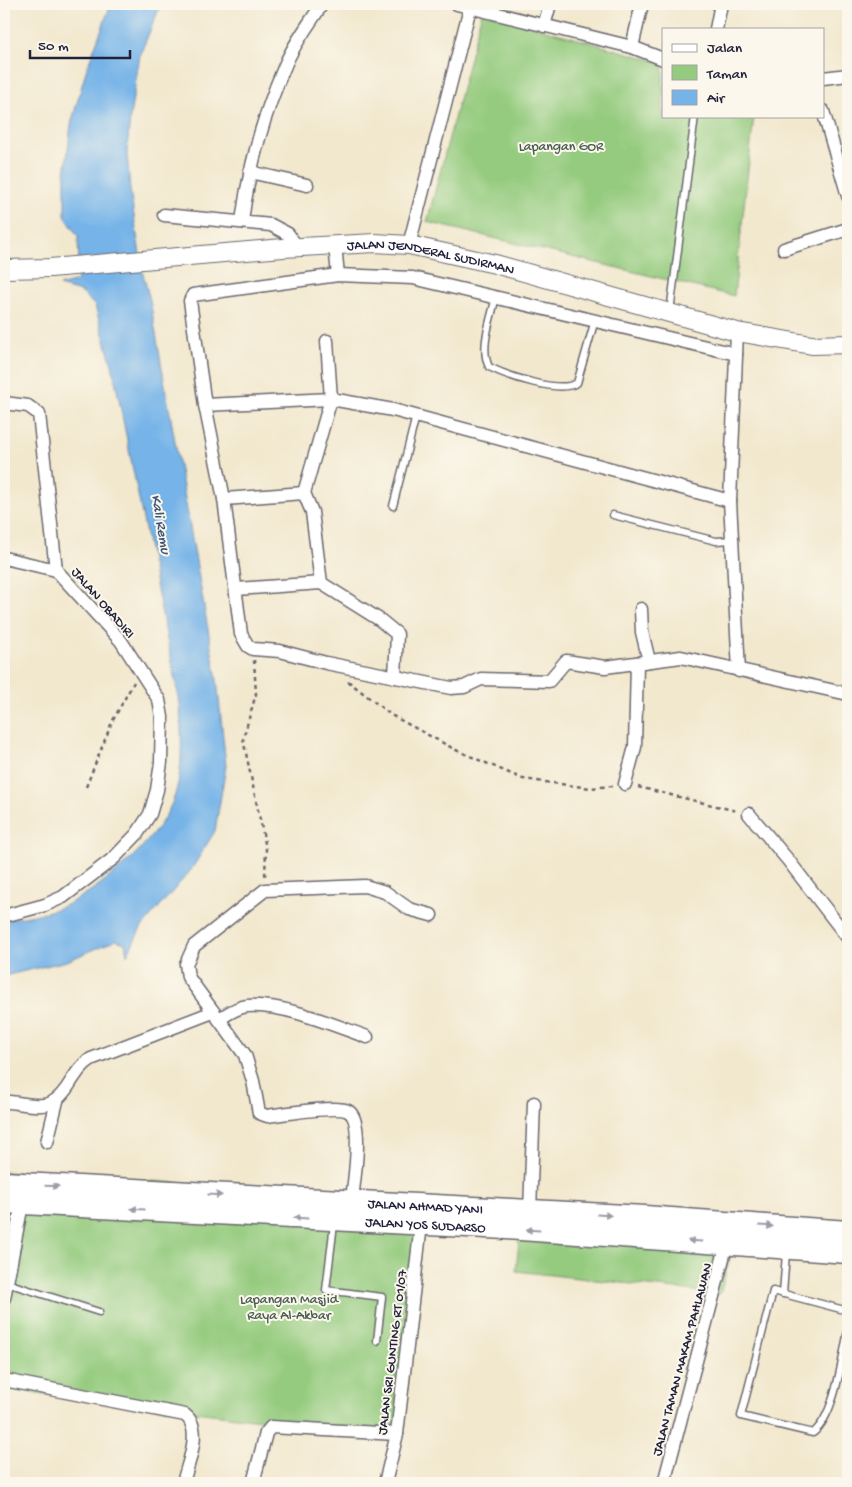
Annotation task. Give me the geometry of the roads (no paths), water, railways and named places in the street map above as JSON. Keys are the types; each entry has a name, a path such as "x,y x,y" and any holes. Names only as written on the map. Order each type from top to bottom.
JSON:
{"highway":[{"name":"JALAN AHMAD YANI","path":"4,1183 645,1217 848,1232"},
{"name":"JALAN YOS SUDARSO","path":"13,1203 421,1224 848,1252"},
{"path":"643,1239 645,1217"}],"main road":[{"name":"JALAN JENDERAL SUDIRMAN","path":"4,269 50,268 335,245 375,243 409,245 495,264 737,332 812,344 848,344"}],"street":[{"path":"242,222 250,172 264,122 286,62 322,4"},
{"path":"544,26 550,4"},
{"path":"632,46 642,4"},
{"path":"716,28 721,4"},
{"path":"409,245 466,5 544,26 632,46 662,59"},
{"path":"824,78 848,75"},
{"path":"824,114 848,196"},
{"path":"250,172 307,185"},
{"path":"164,215 278,227 288,234 297,248"},
{"path":"784,249 848,229"},
{"path":"335,245 338,275"},
{"path":"736,354 413,278 338,275 192,296 190,301 205,405 224,499 241,634 248,646 253,648 280,651 451,688 464,687 481,679 549,681 566,661 605,668 681,657 848,694"},
{"path":"737,332 730,501 738,671"},
{"path":"321,583 312,512 304,493 331,399 327,341"},
{"path":"205,405 331,399 416,416 730,501"},
{"path":"4,403 28,406 39,414 56,570"},
{"path":"224,499 304,493"},
{"name":"JALAN OBADIRI","path":"4,558 56,570 121,641 139,672 159,700 162,718 161,762 150,814 137,834 114,858 76,888 45,905 4,916"},
{"path":"236,589 321,583 380,620 397,634 396,677"},
{"path":"625,784 635,747 643,662 641,609"},
{"path":"749,814 788,860 848,938"},
{"path":"352,1201 357,1128 352,1114 345,1110 333,1109 266,1116 261,1114 257,1108 254,1081 245,1055 188,977 186,964 197,943 265,890 365,886 385,892 409,909 431,915"},
{"path":"46,1142 57,1101 78,1070 91,1059 241,1007 258,1006 286,1011 367,1037"},
{"path":"9,1102 45,1105 57,1101"},
{"path":"530,1211 534,1103"},
{"path":"4,1298 7,1283 13,1203"},
{"name":"JALAN SRI GUNTING RT 01/07","path":"385,1483 397,1434 421,1224"},
{"name":"JALAN TAMAN MAKAM PAHLAWAN","path":"664,1483 727,1243"},
{"path":"4,1380 185,1415 192,1422 194,1439 182,1483"},
{"path":"253,1483 266,1433 271,1427 397,1434"}],"lane":[{"path":"670,314 695,118"},
{"path":"496,296 485,349 485,360 489,367 556,387 570,387 577,383 594,320"},
{"path":"392,506 416,416"},
{"path":"613,515 716,542 732,540"},
{"path":"334,1220 326,1290 382,1297 378,1341"},
{"path":"783,1294 786,1247"},
{"path":"7,1283 99,1312"},
{"path":"848,1311 774,1291 741,1416 813,1433 817,1430 828,1414 848,1331"}],"water":[{"name":"Kali Remu","path":"111,4 161,4 140,55 130,116 127,153 130,190 143,274 150,300 217,680 226,766 215,831 191,870 141,928 127,955 125,943 116,940 67,961 4,976 4,920 55,909 70,903 101,884 132,857 158,827 175,795 180,772 180,704 112,365 95,306 81,292 59,286 77,281 79,273 78,236 65,216 65,175 71,124 86,71"}],"park label":[{"name":"Lapangan GOR","path":"561,145"},
{"name":"Lapangan Masjid Raya Al-Akbar","path":"289,1306"}]}
